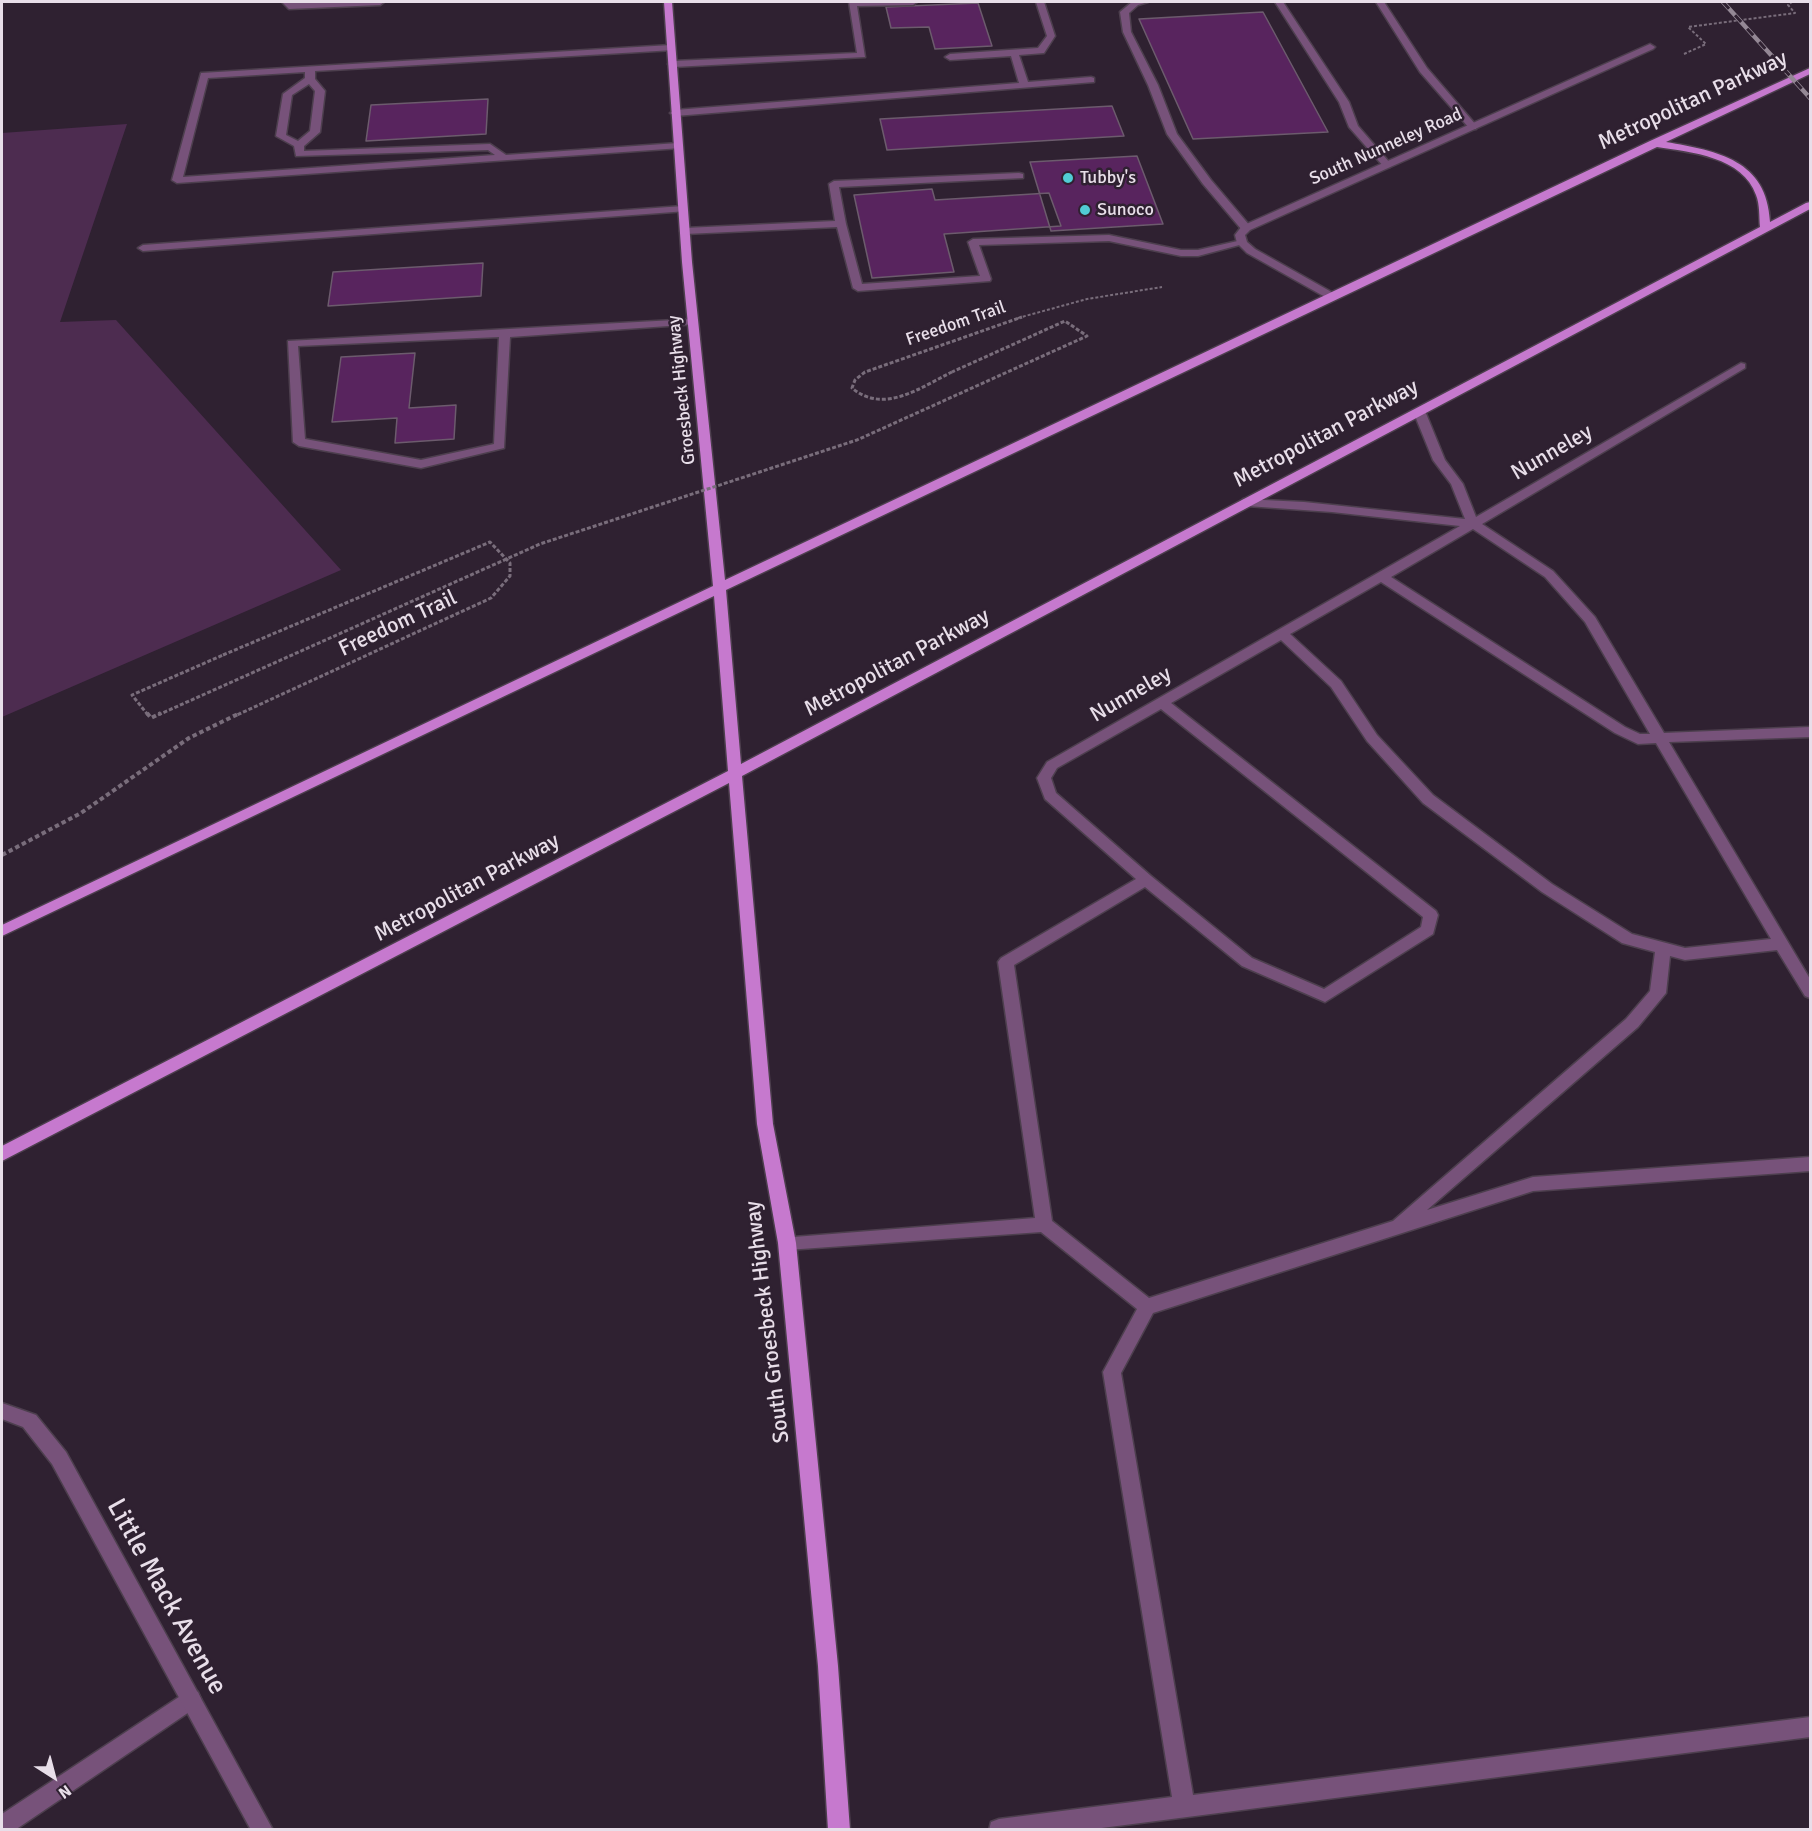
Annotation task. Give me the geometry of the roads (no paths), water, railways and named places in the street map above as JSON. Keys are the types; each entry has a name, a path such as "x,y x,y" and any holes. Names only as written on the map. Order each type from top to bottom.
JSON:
{"main road":[{"name":"Groesbeck Highway","path":"668,2 683,209 734,774"},
{"name":"Metropolitan Parkway","path":"2,931 718,587 1653,143 1810,71"},
{"path":"1653,143 1717,157 1746,171 1755,181 1761,193 1765,229"},
{"name":"Metropolitan Parkway","path":"2,1154 734,774 1810,205"},
{"name":"South Groesbeck Highway","path":"734,774 765,1124 787,1243 828,1666 839,1830"}],"street":[{"path":"286,2 289,6 380,2"},
{"path":"673,64 862,55 852,4 913,2"},
{"path":"950,57 1041,51 1051,36 1040,2"},
{"path":"1144,2 1136,3 1124,12 1127,32 1153,85 1172,134 1207,182 1246,228 1240,235 1242,243"},
{"path":"1279,2 1344,102 1354,127 1387,165"},
{"path":"1380,2 1423,70 1473,126"},
{"name":"South Nunneley Road","path":"1246,228 1650,47"},
{"path":"671,48 310,74 204,75 177,180 678,146"},
{"path":"1014,52 1024,85"},
{"path":"310,74 320,91 315,132 299,146 299,154 490,147 504,158"},
{"path":"299,146 281,136 288,94 310,74"},
{"path":"675,113 1091,80"},
{"path":"1019,176 834,184 841,224 858,288 986,279 973,242 1109,238 1181,253 1198,253 1242,243 1331,296"},
{"path":"143,248 683,209"},
{"path":"685,231 841,224"},
{"path":"506,334 500,446 421,464 299,442 292,343 506,334 584,331 693,322"},
{"name":"Nunneley","path":"1146,880 1050,795 1044,778 1052,765 1473,524 1741,366"},
{"path":"1419,411 1439,460 1457,484 1473,524"},
{"path":"1247,502 1324,506 1400,517 1473,524 1549,574 1590,620 1810,992"},
{"path":"1381,576 1620,730 1638,739 1810,732"},
{"path":"1281,633 1336,684 1371,738 1428,799 1547,888 1626,939 1685,954 1782,944"},
{"path":"1044,1225 1005,962 1146,880 1247,962 1325,996 1428,930 1431,915 1161,702"},
{"path":"1395,1227 1632,1023 1658,993 1662,948"},
{"path":"1184,1806 1112,1371 1147,1307 1533,1184 1810,1164"},
{"path":"787,1243 1044,1225 1147,1307"},
{"name":"Little Mack Avenue","path":"2,1411 28,1421 59,1458 263,1830"},
{"path":"2,1826 191,1699"},
{"path":"999,1830 1810,1727"}],"railway":[{"path":"1723,2 1810,98"}],"place":[{"name":"Tubby's","path":"1068,178"},
{"name":"Sunoco","path":"1085,210"}]}
